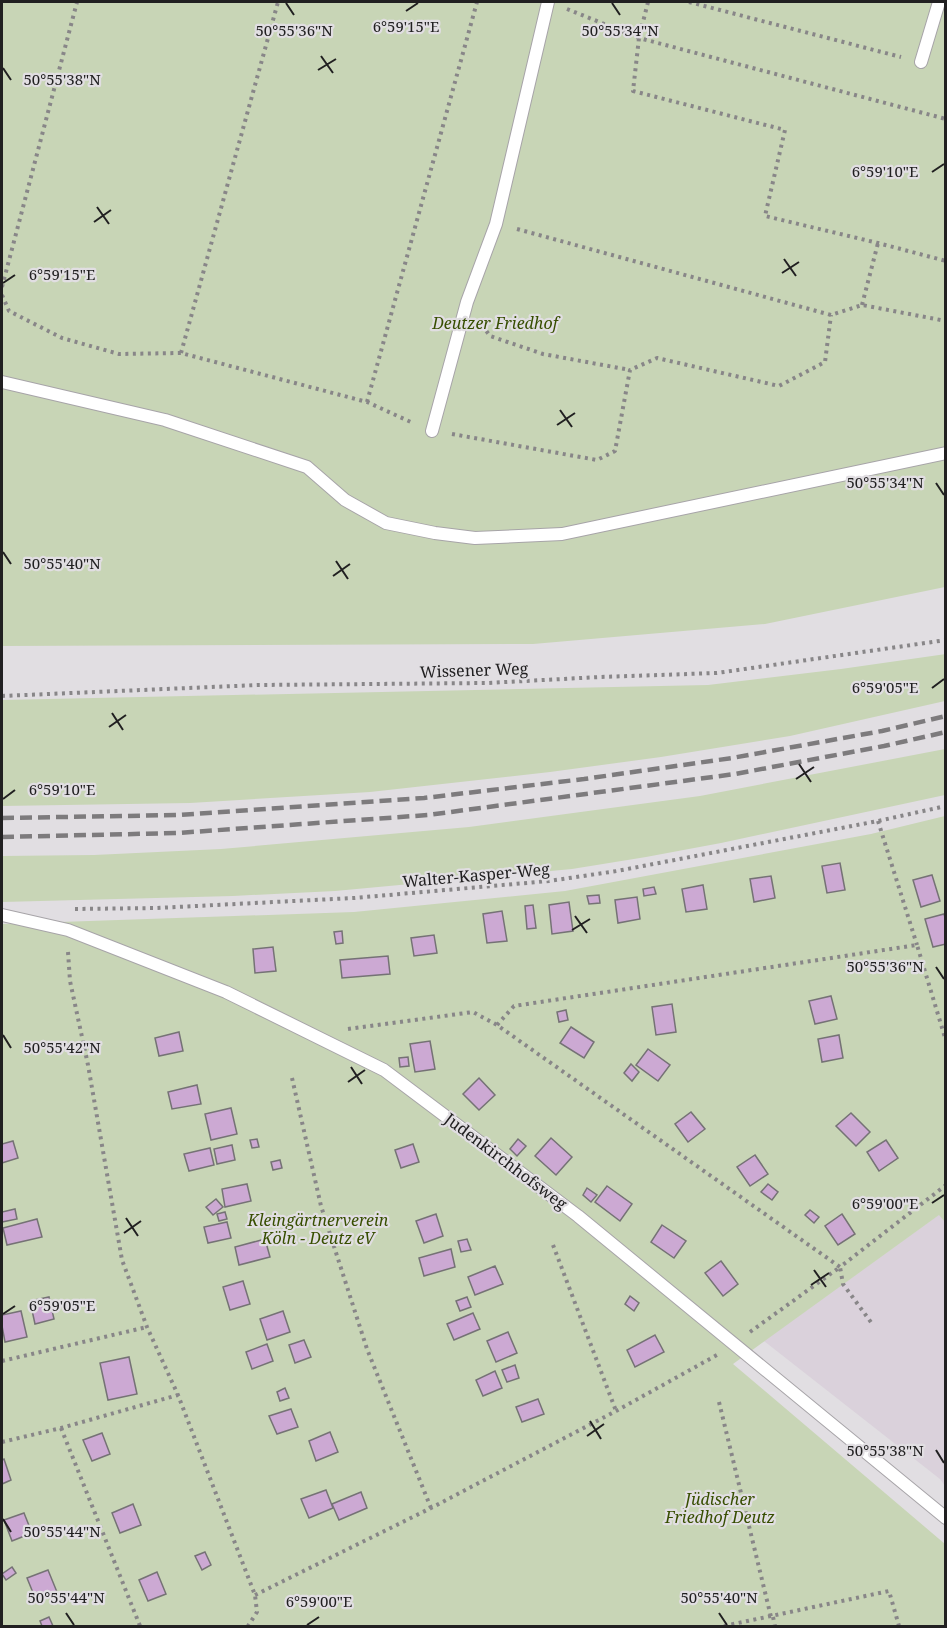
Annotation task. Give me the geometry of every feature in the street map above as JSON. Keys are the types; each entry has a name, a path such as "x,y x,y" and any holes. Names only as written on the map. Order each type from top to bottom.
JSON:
{"lane":[{"path":"432,431 467,302 496,224 548,2"},
{"path":"921,62 939,2"},
{"path":"2,382 165,420 307,467 345,500 386,523 475,538 562,534 945,453"},
{"name":"Judenkirchhofsweg","path":"2,915 68,930 226,992 384,1070 578,1216 945,1518"}],"path":[{"path":"2,287 77,2"},
{"path":"182,353 278,2"},
{"path":"367,402 477,2"},
{"path":"548,2 639,38 945,119"},
{"path":"648,2 639,38 633,91 785,130 765,216 945,261"},
{"path":"689,2 921,62"},
{"path":"496,224 831,315 862,305 945,321"},
{"path":"862,305 878,243"},
{"path":"467,302 490,336 543,354 630,370"},
{"name":"Wissener Weg","path":"2,696 258,685 488,683 717,673 945,640"},
{"name":"Walter-Kasper-Weg","path":"73,909 156,908 354,898 549,881 617,871 945,806"},
{"path":"878,821 945,1041"},
{"path":"68,930 69,981 88,1065 122,1260 147,1327 178,1395 255,1595 257,1612 248,1626"},
{"path":"497,1025 514,1006 917,945"},
{"path":"348,1029 473,1012 497,1025 840,1267 843,1284 873,1325"},
{"path":"292,1078 321,1206 363,1338 431,1509"},
{"path":"255,1595 431,1509 709,1360 840,1267 945,1185"},
{"path":"553,1245 616,1411"},
{"path":"2,1361 147,1327"},
{"path":"2,1442 178,1395"},
{"path":"719,1402 775,1626"},
{"path":"61,1428 140,1626"},
{"path":"724,1626 889,1591 899,1626"}],"shaded area":[{"path":"940,1214 946,1222 945,1486 940,1479 764,1341"}],"green space":[{"name":"Deutzer Friedhof","path":"2,2 945,2 945,587 765,624 533,644 2,646"},
{"path":"946,654 945,701 790,736 661,757 370,792 190,803 2,806 2,700 708,685"},
{"path":"945,749 945,795 646,857 572,869 335,891 2,902 2,856 94,855 221,849 469,827 700,796"},
{"name":"Kleingärtnerverein Köln - Deutz eV","path":"945,816 945,1222 939,1215 733,1364 945,1544 945,1626 2,1626 2,924 354,912 565,891 871,834"}],"building":[{"path":"840,863 845,890 827,893 822,866"},
{"path":"932,875 940,901 921,907 913,880"},
{"path":"771,876 775,898 754,902 750,879"},
{"path":"703,885 707,909 686,912 682,889"},
{"path":"654,887 656,894 644,896 643,889"},
{"path":"599,895 600,903 589,904 587,896"},
{"path":"637,897 640,919 618,923 615,900"},
{"path":"569,902 573,931 552,934 549,905"},
{"path":"533,905 536,928 527,929 525,906"},
{"path":"502,911 507,941 487,943 483,914"},
{"path":"944,914 946,944 933,947 925,919"},
{"path":"342,931 343,943 336,944 334,932"},
{"path":"434,935 437,953 414,956 411,938"},
{"path":"273,947 276,971 255,973 253,949"},
{"path":"388,956 390,974 342,978 340,960"},
{"path":"831,996 837,1019 815,1024 809,1001"},
{"path":"672,1004 676,1032 656,1035 652,1007"},
{"path":"566,1010 568,1020 559,1022 557,1012"},
{"path":"571,1027 594,1042 584,1058 560,1043"},
{"path":"179,1032 183,1051 159,1056 155,1038"},
{"path":"839,1035 843,1058 822,1062 818,1039"},
{"path":"430,1041 435,1069 415,1072 410,1044"},
{"path":"648,1049 670,1065 658,1081 636,1065"},
{"path":"408,1057 409,1066 400,1067 399,1058"},
{"path":"631,1064 639,1072 632,1081 624,1073"},
{"path":"479,1078 495,1095 479,1110 463,1094"},
{"path":"197,1085 201,1104 172,1109 168,1092"},
{"path":"231,1108 237,1134 211,1140 205,1114"},
{"path":"691,1112 705,1129 688,1142 675,1124"},
{"path":"851,1113 870,1132 856,1146 836,1126"},
{"path":"551,1138 572,1157 556,1175 535,1156"},
{"path":"257,1139 259,1147 252,1148 250,1140"},
{"path":"518,1139 526,1146 517,1156 510,1149"},
{"path":"886,1140 898,1158 879,1171 867,1152"},
{"path":"13,1141 18,1158 2,1163 2,1144"},
{"path":"413,1144 419,1162 401,1168 395,1150"},
{"path":"232,1145 235,1160 217,1164 214,1149"},
{"path":"210,1148 214,1165 189,1171 184,1154"},
{"path":"755,1155 768,1174 750,1186 737,1167"},
{"path":"280,1160 282,1168 273,1170 271,1162"},
{"path":"247,1184 251,1201 225,1207 222,1189"},
{"path":"768,1184 778,1192 772,1200 761,1192"},
{"path":"607,1186 632,1204 620,1221 595,1202"},
{"path":"587,1188 597,1195 591,1202 583,1195"},
{"path":"216,1199 223,1207 213,1215 206,1207"},
{"path":"15,1209 17,1219 2,1222 2,1212"},
{"path":"810,1210 819,1217 814,1223 805,1215"},
{"path":"225,1212 227,1219 219,1221 217,1214"},
{"path":"436,1214 443,1236 424,1243 416,1221"},
{"path":"842,1214 855,1234 838,1245 825,1226"},
{"path":"37,1219 42,1237 7,1245 3,1228"},
{"path":"227,1222 231,1238 208,1243 204,1227"},
{"path":"662,1225 686,1241 674,1258 651,1242"},
{"path":"265,1239 270,1257 239,1265 235,1247"},
{"path":"467,1239 471,1250 461,1252 458,1241"},
{"path":"451,1249 455,1267 424,1276 419,1258"},
{"path":"721,1261 738,1284 723,1296 705,1273"},
{"path":"495,1266 503,1284 475,1295 468,1277"},
{"path":"243,1281 250,1304 230,1310 223,1287"},
{"path":"630,1296 639,1303 634,1311 625,1304"},
{"path":"49,1297 54,1319 35,1324 30,1301"},
{"path":"467,1297 471,1307 460,1311 456,1301"},
{"path":"21,1311 27,1337 5,1342 2,1315"},
{"path":"283,1311 290,1332 267,1340 260,1319"},
{"path":"473,1313 480,1329 454,1340 447,1324"},
{"path":"508,1332 517,1353 496,1362 487,1341"},
{"path":"655,1335 664,1352 635,1367 627,1350"},
{"path":"304,1340 311,1357 295,1363 289,1345"},
{"path":"267,1344 273,1361 252,1369 246,1352"},
{"path":"129,1357 137,1394 108,1400 100,1363"},
{"path":"515,1365 519,1378 507,1382 502,1370"},
{"path":"495,1371 502,1388 483,1396 476,1380"},
{"path":"285,1388 289,1398 280,1401 277,1392"},
{"path":"538,1399 544,1414 522,1422 516,1407"},
{"path":"291,1409 298,1427 277,1434 269,1416"},
{"path":"330,1432 338,1452 316,1461 309,1441"},
{"path":"102,1433 110,1454 92,1461 83,1440"},
{"path":"4,1459 11,1480 2,1484 2,1460"},
{"path":"326,1490 333,1508 309,1518 301,1499"},
{"path":"361,1492 367,1508 339,1520 332,1504"},
{"path":"133,1504 141,1525 120,1533 112,1513"},
{"path":"24,1513 32,1533 12,1541 4,1520"},
{"path":"205,1552 211,1565 202,1570 195,1556"},
{"path":"12,1567 16,1573 6,1580 2,1574"},
{"path":"48,1570 57,1592 36,1600 27,1578"},
{"path":"157,1572 166,1594 148,1601 139,1580"},
{"path":"49,1617 53,1626 42,1626 40,1621"}],"railway":[{"path":"2,818 180,815 424,798 732,758 882,731 946,716"},
{"path":"2,837 178,833 428,815 735,774 946,732"}],"park label":[{"name":"Jüdischer Friedhof Deutz","path":"720,1508"}]}
